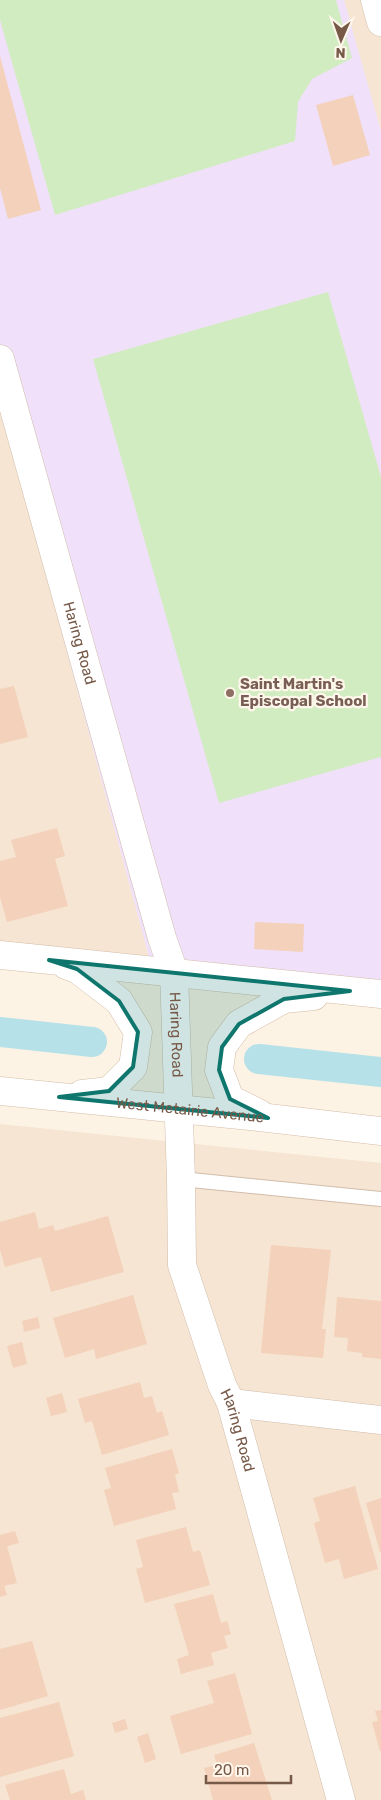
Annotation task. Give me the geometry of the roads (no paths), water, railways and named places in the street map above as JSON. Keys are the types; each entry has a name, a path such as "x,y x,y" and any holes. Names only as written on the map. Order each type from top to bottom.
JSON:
{"street":[{"path":"375,0 381,22"},
{"name":"Haring Road","path":"0,359 162,938 174,972 182,1265 222,1385 231,1403 341,1800"},
{"path":"0,955 381,994"},
{"path":"49,960 77,969 119,1000 138,1032 133,1067 110,1091 59,1097"},
{"path":"268,1118 230,1099 219,1070 222,1047 239,1024 284,999 350,991"},
{"name":"West Metairie Avenue","path":"0,1091 381,1131"},
{"path":"231,1403 381,1420"}],"lane":[{"path":"181,1179 381,1199"}],"waterway":[{"path":"0,1032 92,1042"},
{"path":"259,1059 381,1072"}],"place":[{"name":"Saint Martin's Episcopal School","path":"230,693"}]}
